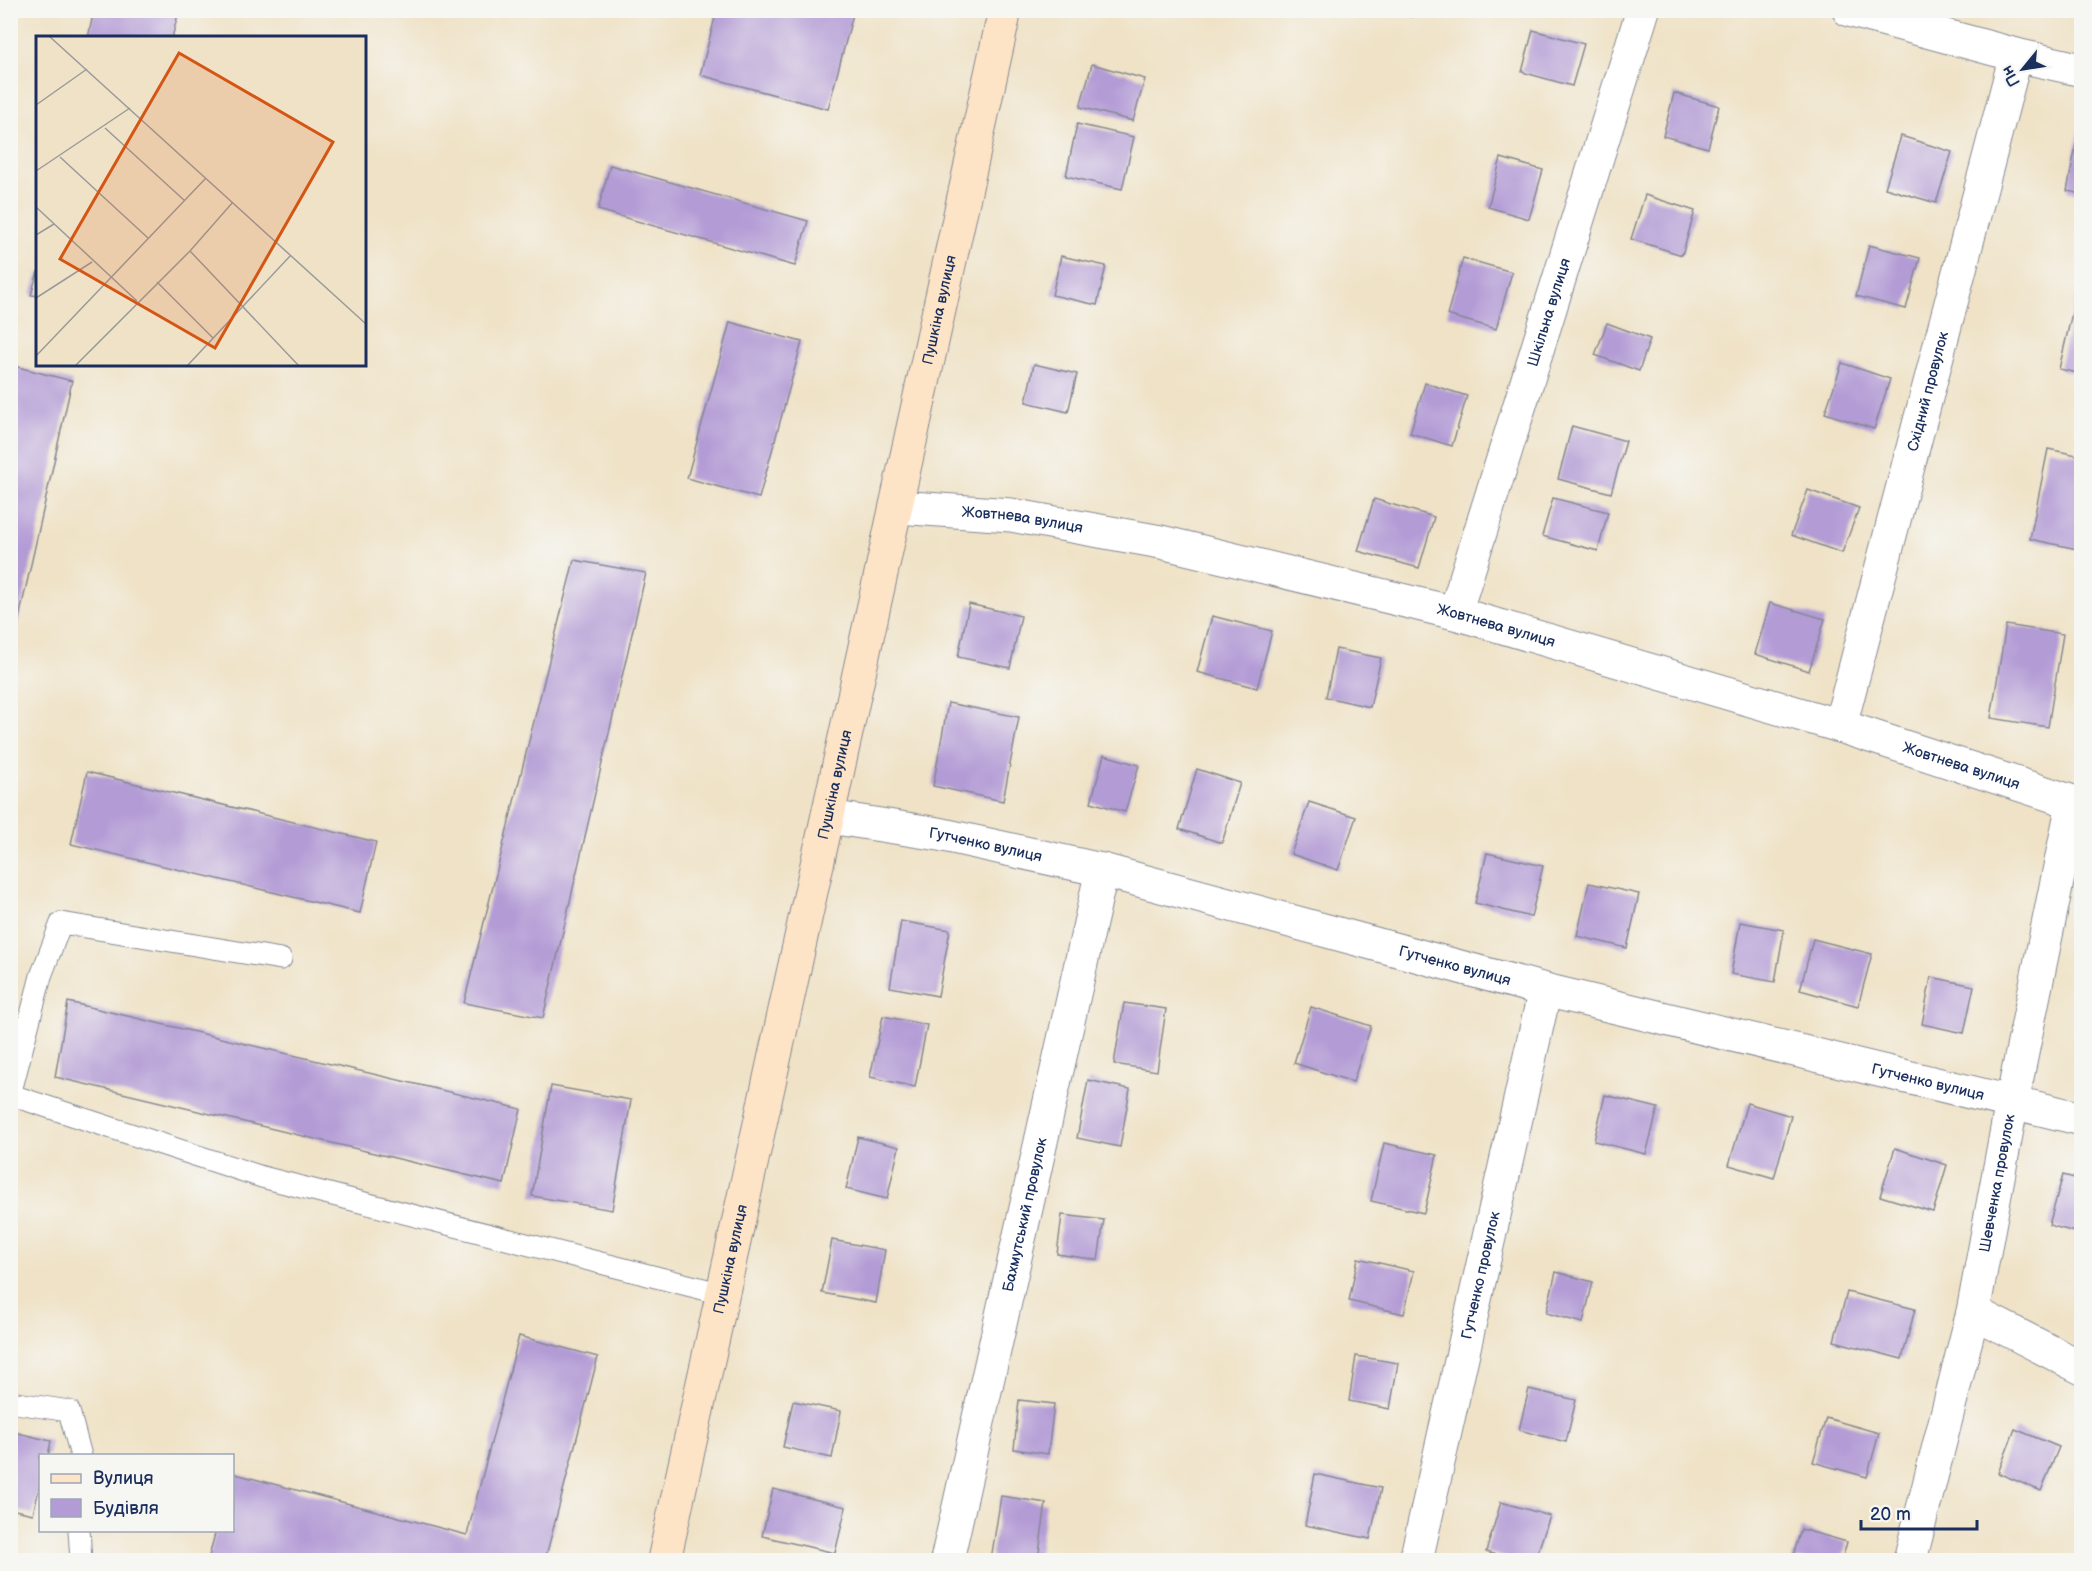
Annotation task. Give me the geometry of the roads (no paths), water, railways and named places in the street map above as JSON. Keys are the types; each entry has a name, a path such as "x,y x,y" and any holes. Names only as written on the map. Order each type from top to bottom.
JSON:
{"main road":[{"name":"Пушкіна вулиця","path":"664,1560 1005,10"}],"street":[{"name":"Шкільна вулиця","path":"1455,613 1643,10"},
{"path":"1849,10 2016,55 2082,70"},
{"name":"Східний провулок","path":"1840,726 2016,55"},
{"name":"Жовтнева вулиця","path":"897,507 1011,515 1161,542 1455,613 1840,726 2078,804"},
{"name":"Шевченка провулок","path":"1910,1560 1973,1312 2012,1102 2078,804"},
{"name":"Гутченко вулиця","path":"828,817 939,834 1102,870 1545,990 2082,1119"},
{"name":"Бахмутський провулок","path":"947,1560 1102,870"},
{"name":"Гутченко провулок","path":"1416,1560 1545,990"},
{"path":"1973,1312 2082,1368"}],"lane":[{"path":"281,959 61,923 41,976 11,1095 262,1177 723,1294"},
{"path":"10,1402 69,1411 81,1454"},
{"path":"79,1532 81,1560"}]}
